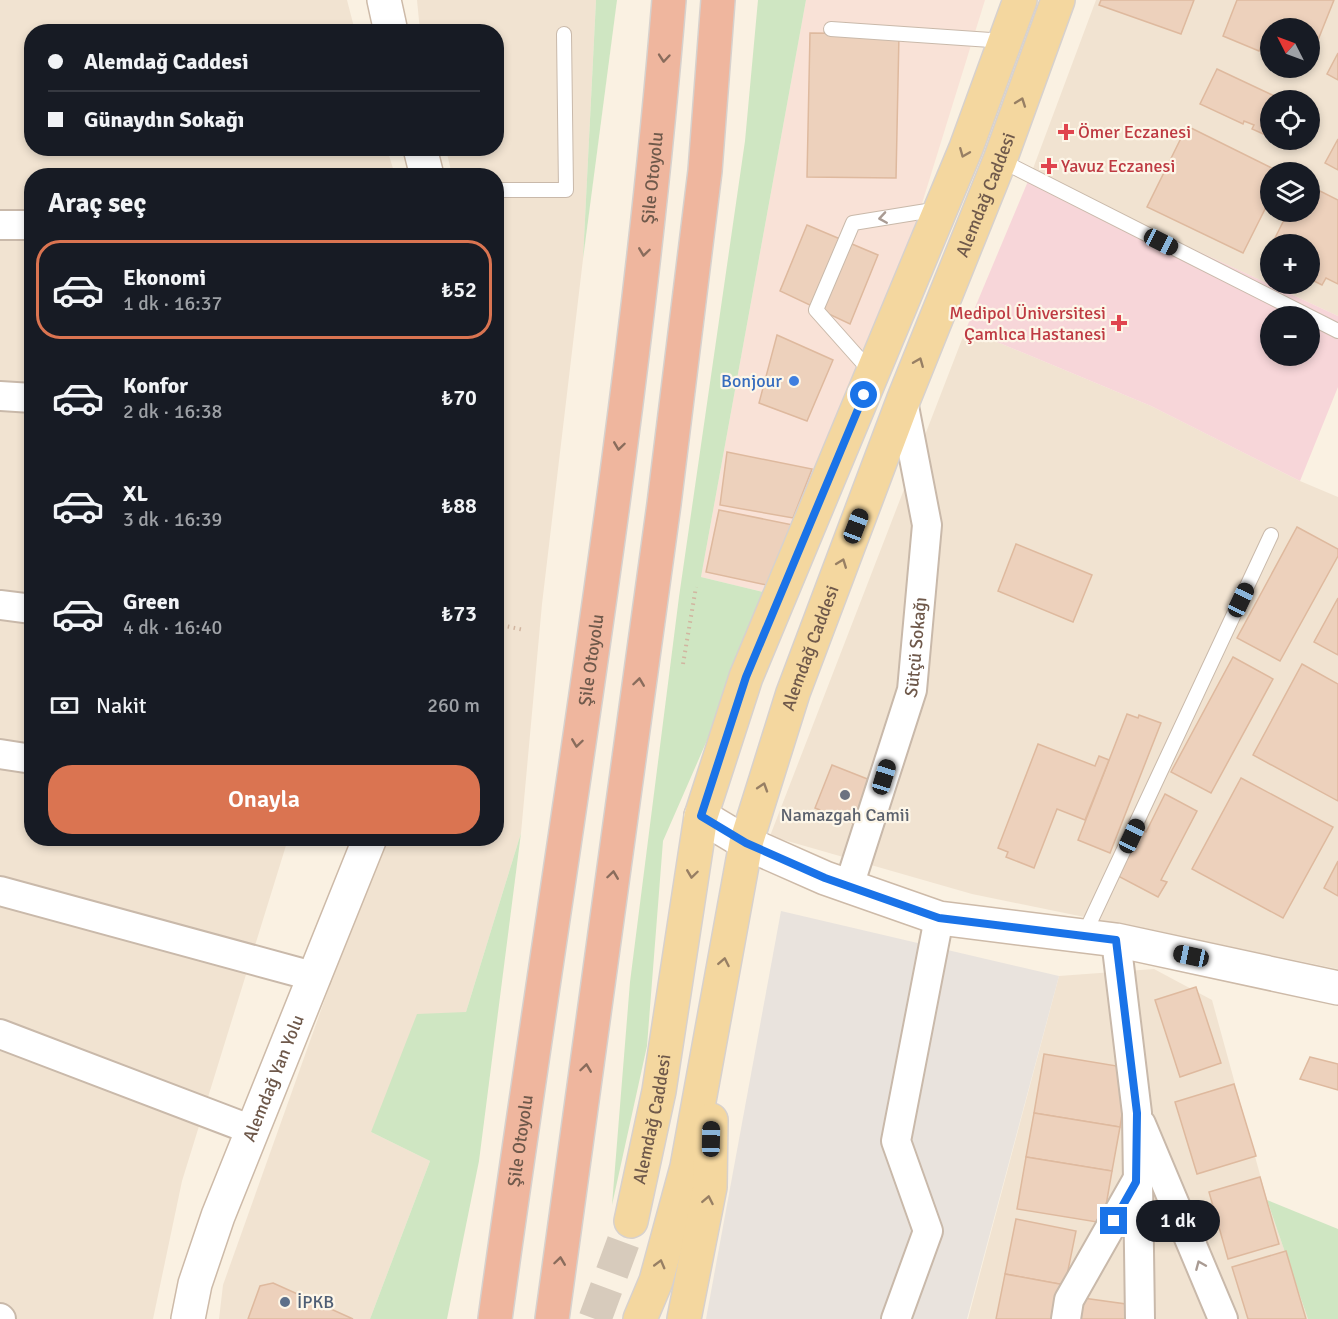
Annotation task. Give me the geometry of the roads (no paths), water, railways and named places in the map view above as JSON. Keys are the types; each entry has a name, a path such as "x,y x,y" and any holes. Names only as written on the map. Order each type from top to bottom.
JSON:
{"highway":[{"name":"Şile Otoyolu","path":"495,1319 597,610 651,201 669,0"},
{"path":"552,1319 664,504 705,171 718,0"},
{"path":"477,1319 530,1066"}],"main road":[{"name":"Alemdağ Caddesi","path":"631,1221 659,1091 701,816 746,677 941,209 1020,0"},
{"name":"Alemdağ Caddesi","path":"640,1319 656,1281 687,1167 746,843 793,693 903,401 1000,160 1058,0"},
{"path":"684,1319 710,1187 713,1019"}],"street":[{"path":"384,0 389,24"},
{"path":"0,225 24,225"},
{"path":"0,396 24,398"},
{"name":"Sütçü Sokağı","path":"849,886 912,690 927,525 903,401"},
{"path":"0,605 24,608"},
{"path":"0,754 24,758"},
{"path":"701,816 746,843 849,886 939,918 1116,940 1338,988"},
{"name":"Alemdağ Yan Yolu","path":"188,1319 203,1261 252,1130 316,977 367,846"},
{"path":"0,891 316,977"},
{"path":"896,1319 928,1232 896,1141 939,918"},
{"path":"1116,940 1137,1113 1136,1182 1139,1203 1140,1319"},
{"path":"0,1034 252,1130"},
{"path":"1137,1113 1222,1319"},
{"path":"1066,1319 1069,1300 1136,1182"}],"lane":[{"path":"831,29 1005,41"},
{"path":"504,190 566,190 564,34"},
{"path":"1000,160 1338,331"},
{"path":"873,374 816,310 853,223 941,209"},
{"path":"1084,935 1271,535"}],"tunnel":[{"path":"595,1319 631,1221"}],"place":[{"name":"Ömer Eczanesi","path":"1066,132"},
{"name":"Yavuz Eczanesi","path":"1049,166"},
{"name":"Medipol Üniversitesi Çamlıca Hastanesi","path":"1119,323"},
{"name":"Bonjour","path":"794,381"},
{"name":"Namazgah Camii","path":"845,795"},
{"name":"İPKB","path":"285,1302"}]}
